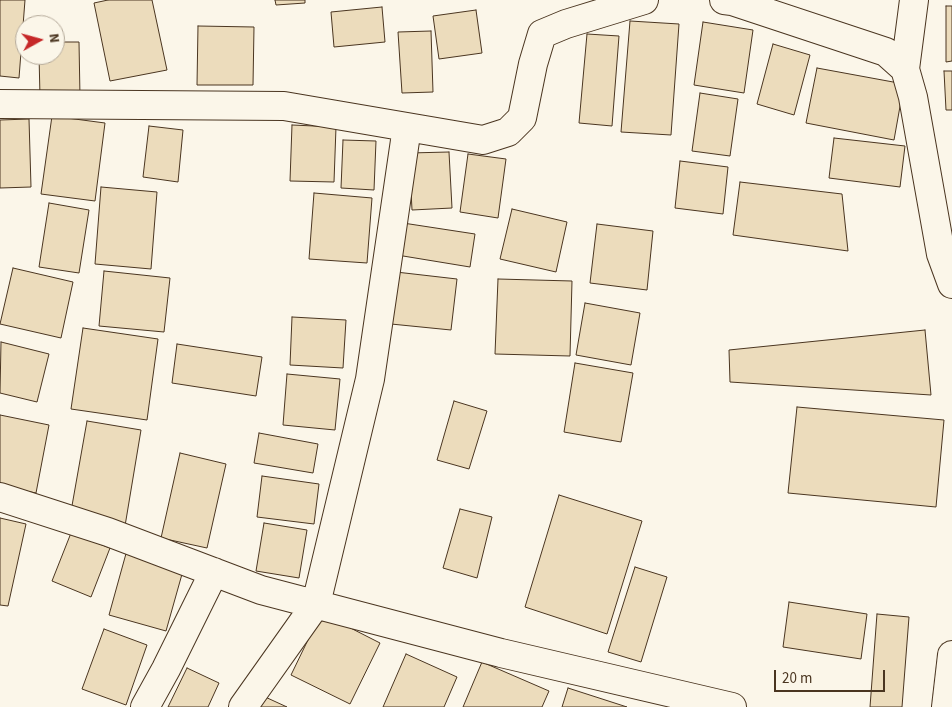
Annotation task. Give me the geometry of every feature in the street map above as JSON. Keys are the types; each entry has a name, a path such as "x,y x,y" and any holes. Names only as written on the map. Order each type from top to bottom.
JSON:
{"street":[{"path":"0,104 284,106 483,140 508,132 522,118 532,64 542,34 566,24 644,0"},
{"path":"724,0 886,52 905,70"},
{"path":"914,0 905,70 913,97 941,254 952,284"},
{"path":"243,707 316,604 370,379 407,127"},
{"path":"0,497 108,532 261,590 501,652 732,707"},
{"path":"145,707 214,572"},
{"path":"946,707 952,655"}],"building":[{"path":"0,0 25,0 24,15 15,15 15,65 20,65 19,78 0,76"},
{"path":"108,0 152,0 167,70 110,81 94,3"},
{"path":"275,0 305,0 305,3 276,5"},
{"path":"946,6 952,6 952,61 946,62"},
{"path":"382,7 385,42 334,47 331,12"},
{"path":"476,10 482,53 439,59 433,16"},
{"path":"630,21 679,24 671,135 621,132"},
{"path":"703,22 753,30 744,93 694,85"},
{"path":"198,26 254,27 253,85 197,85"},
{"path":"431,31 433,92 402,93 398,32"},
{"path":"587,34 619,36 612,126 579,123"},
{"path":"65,42 79,42 80,97 40,97 39,65 65,65"},
{"path":"773,44 810,55 794,115 757,104"},
{"path":"817,68 904,84 894,140 806,123"},
{"path":"944,71 952,71 952,110 946,110"},
{"path":"700,93 738,99 730,156 692,151"},
{"path":"52,116 105,123 95,201 41,194"},
{"path":"29,119 31,187 0,188 0,120"},
{"path":"292,125 336,127 334,182 290,181"},
{"path":"149,126 183,130 178,182 143,177"},
{"path":"834,138 905,146 900,187 829,178"},
{"path":"343,140 376,141 374,190 341,188"},
{"path":"449,152 452,208 412,210 409,153"},
{"path":"468,154 506,159 498,218 460,212"},
{"path":"680,161 728,167 723,214 675,208"},
{"path":"740,182 842,194 848,251 733,235"},
{"path":"101,187 157,192 151,269 95,264"},
{"path":"314,193 372,198 367,263 309,259"},
{"path":"49,203 89,210 79,273 39,267"},
{"path":"512,209 567,222 556,272 500,259"},
{"path":"403,223 475,234 470,267 397,255"},
{"path":"597,224 653,231 647,290 590,283"},
{"path":"13,268 73,282 61,338 0,324"},
{"path":"104,271 170,278 164,332 99,326"},
{"path":"396,272 457,279 451,330 391,324"},
{"path":"498,279 572,281 570,356 495,354"},
{"path":"585,303 640,313 631,365 576,355"},
{"path":"292,317 346,320 343,368 290,365"},
{"path":"83,328 158,339 147,420 71,409"},
{"path":"925,330 931,395 730,382 729,350"},
{"path":"1,342 49,354 37,402 0,393"},
{"path":"177,344 262,357 256,396 172,383"},
{"path":"575,363 633,373 621,442 564,432"},
{"path":"287,374 340,379 335,430 283,425"},
{"path":"454,401 487,411 469,469 437,460"},
{"path":"797,407 944,420 936,507 788,493"},
{"path":"0,415 49,425 36,493 0,486"},
{"path":"87,421 141,430 125,526 70,517"},
{"path":"259,433 318,444 313,473 254,463"},
{"path":"180,453 226,464 207,548 161,538"},
{"path":"262,476 319,484 314,524 257,517"},
{"path":"559,495 642,521 607,634 525,607"},
{"path":"460,509 492,517 477,578 443,568"},
{"path":"0,518 26,524 8,606 0,605"},
{"path":"264,523 307,530 299,578 256,571"},
{"path":"71,533 110,548 91,597 52,581"},
{"path":"127,550 184,567 166,631 109,615"},
{"path":"635,567 667,577 641,662 608,652"},
{"path":"789,602 867,614 861,659 783,647"},
{"path":"321,613 380,643 350,704 291,675"},
{"path":"877,614 909,617 902,707 870,707"},
{"path":"104,629 147,645 126,705 82,689"},
{"path":"406,654 457,677 444,707 383,707"},
{"path":"482,662 549,691 542,707 463,707"},
{"path":"187,668 219,683 208,707 168,707"},
{"path":"568,688 627,707 562,707"},
{"path":"263,696 287,707 258,707"}]}
